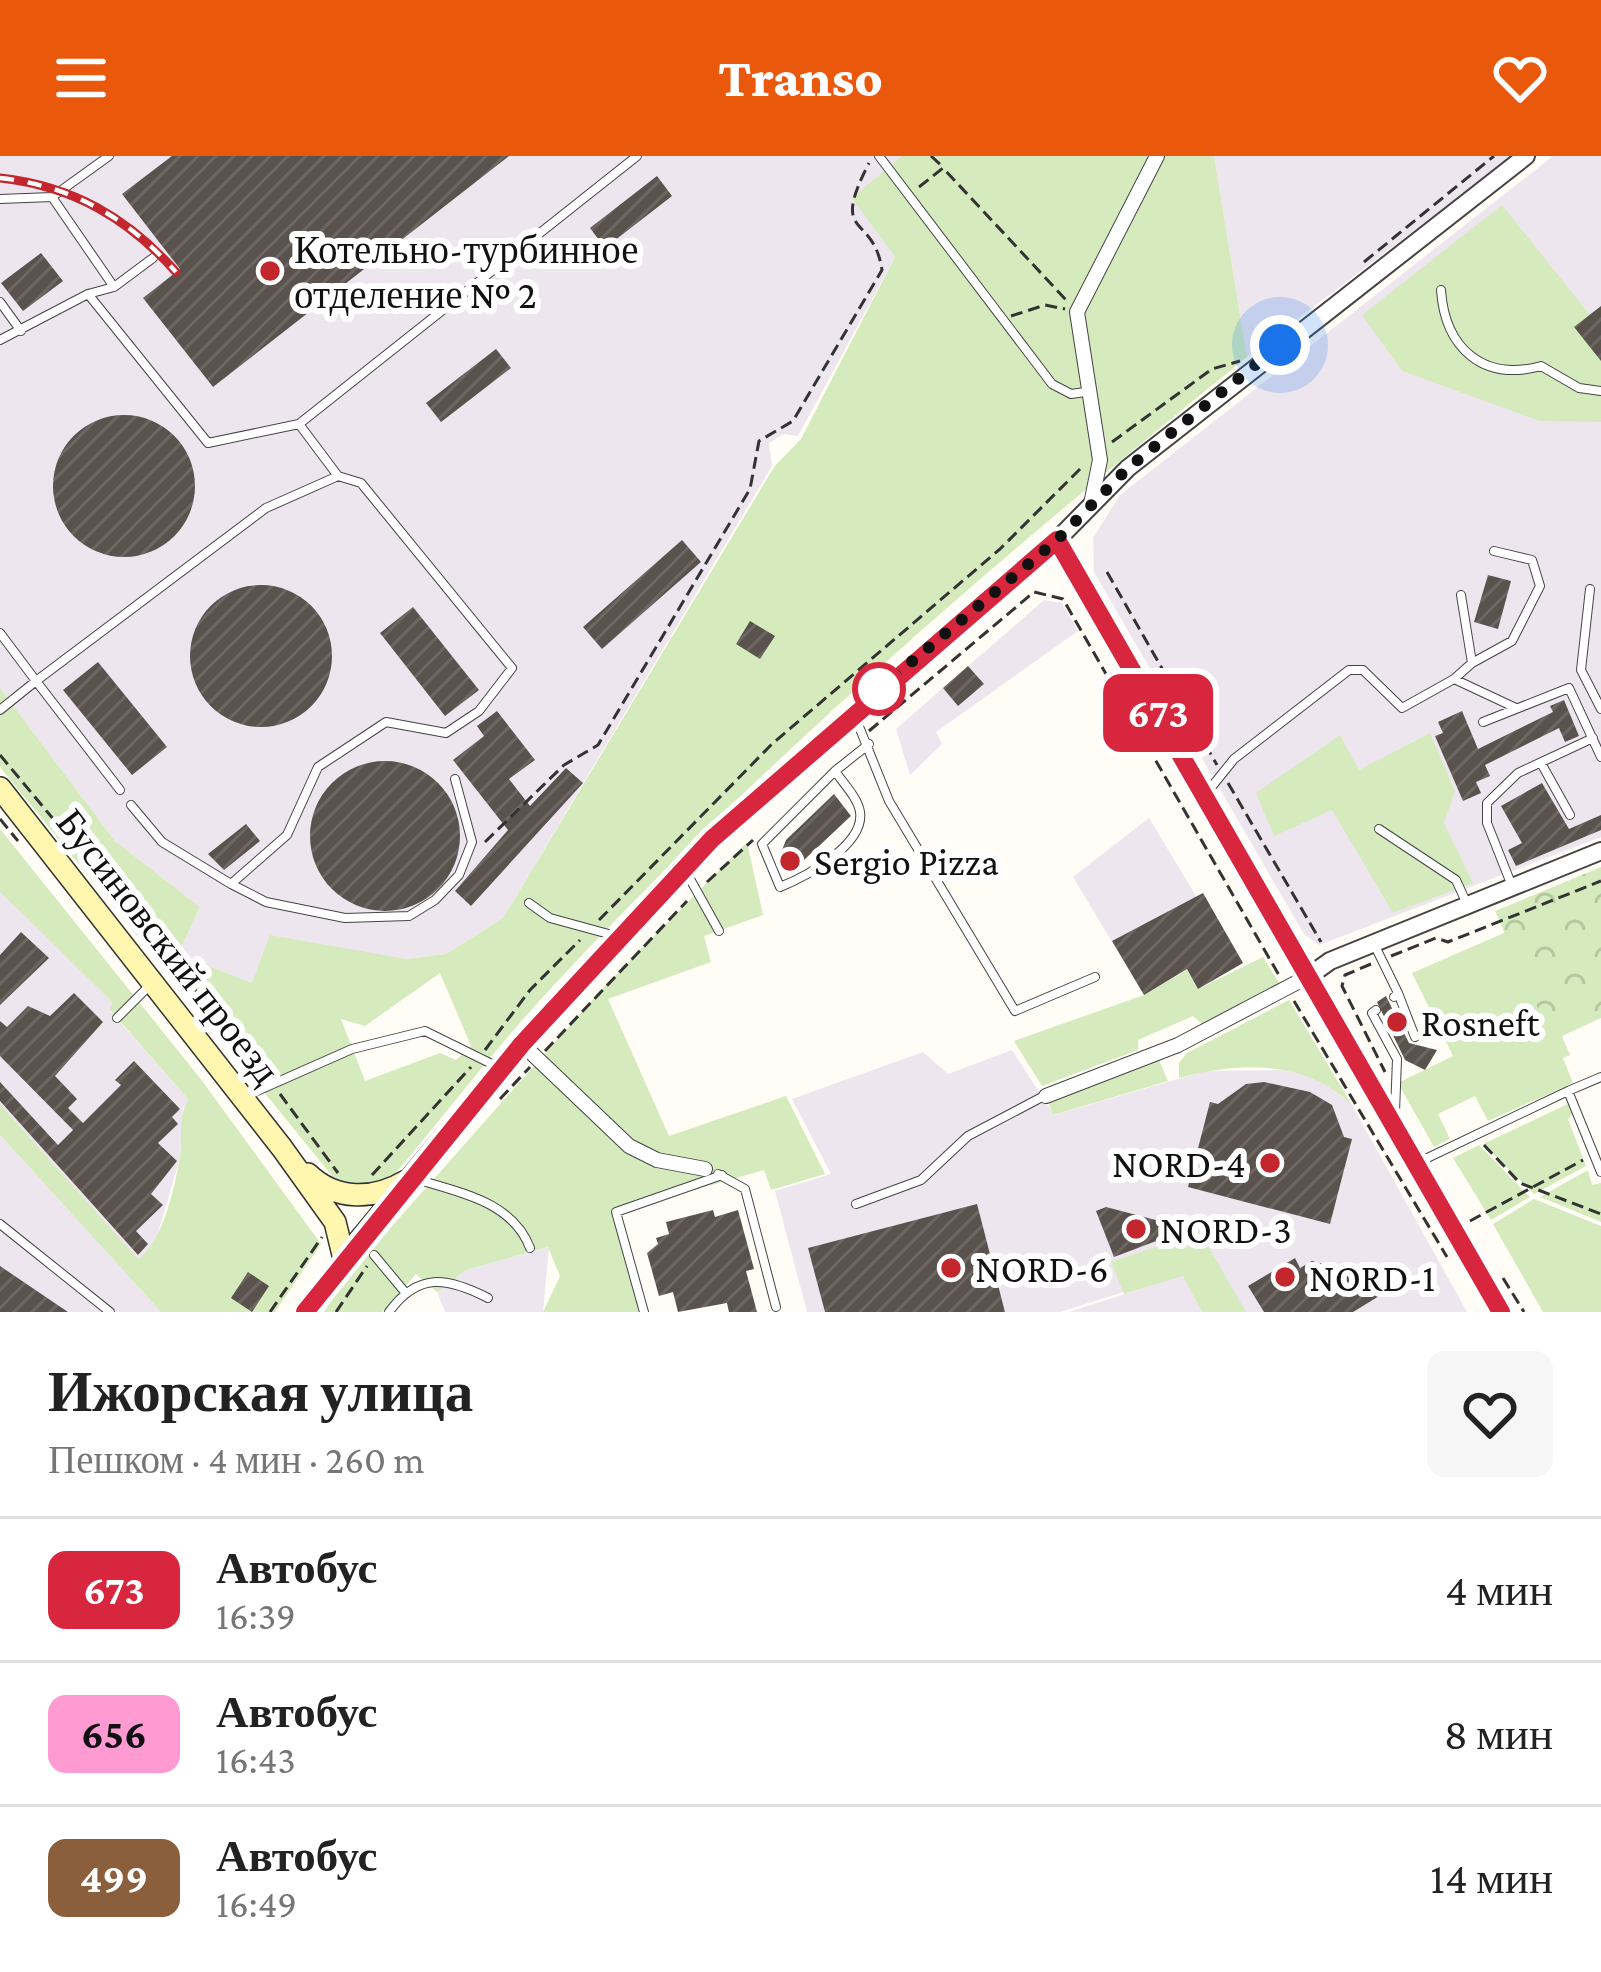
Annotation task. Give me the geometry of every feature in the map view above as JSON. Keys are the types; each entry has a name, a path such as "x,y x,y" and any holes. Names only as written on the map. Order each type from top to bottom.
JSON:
{"main road":[{"path":"344,1259 501,1069 530,1051 618,937 684,868 852,713 1057,540 1501,1312"},
{"name":"Бусиновский проезд","path":"0,788 155,980 282,1148"},
{"path":"282,1148 318,1183 336,1192 372,1195 411,1178"},
{"path":"282,1148 335,1222 344,1259"}],"street":[{"path":"1091,503 1099,483 1098,452 1085,392 1077,312 1157,156"},
{"path":"1057,540 1091,503 1280,345 1526,156"},
{"path":"1046,1096 1178,1045 1309,976 1378,951 1467,906 1601,851"},
{"path":"530,1051 629,1146 657,1160 705,1169"},
{"path":"309,1310 344,1259"}],"lane":[{"path":"0,199 52,197 109,156"},
{"path":"88,294 208,443 299,424 637,156"},
{"path":"876,156 910,194 1052,384 1071,394 1085,392"},
{"path":"52,197 114,287"},
{"path":"0,340 88,294 114,287 153,258"},
{"path":"1441,290 1443,321 1461,346 1487,367 1514,374 1541,367 1579,388 1601,391"},
{"path":"0,302 21,331"},
{"path":"231,884 287,836 318,767 386,722 446,733 479,711 512,668 361,483 338,476 299,424"},
{"path":"0,710 266,508 338,476"},
{"path":"1205,795 1234,759 1348,670 1363,670 1402,708 1512,641 1540,586 1532,560 1494,550"},
{"path":"1590,589 1581,670 1601,710"},
{"path":"1461,595 1472,663"},
{"path":"0,633 121,790"},
{"path":"1454,680 1516,708"},
{"path":"1484,722 1569,688 1601,757"},
{"path":"852,713 867,739 889,801 1015,1011 1095,977"},
{"path":"1513,888 1487,824 1486,807 1508,780 1593,738"},
{"path":"835,771 860,808 860,821 843,848 814,873 780,887 762,844 835,771 867,739"},
{"path":"1540,763 1570,815"},
{"path":"131,805 162,842 266,902 345,918 409,916 435,900 459,875 472,842 454,778"},
{"path":"1379,829 1456,880 1467,906"},
{"path":"684,868 719,931"},
{"path":"530,903 588,932 618,937"},
{"path":"1378,951 1415,1037"},
{"path":"116,1018 155,980"},
{"path":"1376,1010 1372,1013 1399,1057 1394,1125"},
{"path":"242,1098 352,1049 425,1031 501,1069"},
{"path":"1416,1163 1601,1077"},
{"path":"1568,1091 1601,1172"},
{"path":"856,1204 921,1180 968,1136 1046,1096"},
{"path":"705,1169 745,1189 776,1307"},
{"path":"644,1312 616,1212 722,1175"},
{"path":"411,1178 489,1202 523,1230 530,1248"},
{"path":"0,1224 110,1312"},
{"path":"374,1255 404,1291"},
{"path":"388,1312 404,1291 432,1279 453,1280 488,1298"}],"path":[{"path":"472,842 490,842 564,765 598,746 750,489 759,441 793,421 882,270 880,257 850,218 850,195 876,156"},
{"path":"931,156 1077,312"},
{"path":"1351,273 1493,156"},
{"path":"910,194 943,168"},
{"path":"1003,319 1046,305 1077,312"},
{"path":"366,1182 479,1058 530,990 772,744 1000,549 1098,452 1213,369 1246,359"},
{"path":"1107,572 1321,942"},
{"path":"867,739 1034,592 1063,599 1447,1257"},
{"path":"0,754 272,1082 333,1168 349,1180"},
{"path":"0,819 28,854"},
{"path":"489,1112 530,1051 767,826"},
{"path":"1342,986 1346,975 1378,951 1436,938 1448,942 1601,881"},
{"path":"1475,1135 1531,1189 1601,1214"},
{"path":"1468,1222 1592,1154"},
{"path":"270,1312 324,1234"},
{"path":"336,1312 374,1255"}],"shaded area":[{"path":"0,156 902,156 853,198 895,257 798,436 784,434 769,443 772,466 503,918 446,954 406,959 342,952 252,983 178,954 200,907 115,841 0,688"},
{"path":"1214,156 1513,156 1247,357"},
{"path":"1553,156 1601,156 1601,837 1319,945 1304,934 1094,572 1093,538 1120,495"},
{"path":"1044,600 1062,603 1078,631 936,732 942,744 910,775 896,729"},
{"path":"1149,818 1196,896 1203,893 1243,963 1198,989 1186,970 1144,995 1073,877"},
{"path":"0,892 112,1002 110,1011 190,1101 183,1108 180,1157 154,1247 138,1260 0,1104"},
{"path":"1012,1050 1054,1115 1205,1071 1286,1070 1325,1082 1352,1105 1467,1312 1227,1312 1213,1264 1060,1312 807,1312 775,1191 831,1174 792,1099 923,1052 948,1074"},
{"path":"0,1135 161,1312 0,1312"},
{"path":"549,1247 543,1312 445,1312 437,1292 466,1270"},
{"path":"1184,1275 1202,1312 1069,1312"}],"green space":[{"path":"902,156 1214,156 1247,357 977,582 717,819 532,1009 395,1174 374,1189 337,1182 0,767 0,688 115,841 200,907 178,954 252,983 270,935 406,959 446,954 503,918 774,467 801,439 895,257 852,198","holes":["440,973 471,1046 456,1060 440,1053 365,1081 341,1019 365,1026"]},
{"path":"1502,205 1590,315 1601,361 1601,422 1540,421 1402,371 1362,315"},
{"path":"1430,733 1455,791 1444,823 1473,883 1393,913 1332,810 1274,836 1256,793 1340,735 1359,770"},
{"path":"0,829 200,1078 321,1244 275,1312 161,1312 0,1135 0,1104 138,1259 154,1240 166,1213 189,1100 110,1010 112,1002 0,892"},
{"path":"747,842 763,915 704,936 711,962 608,999 669,1136 786,1096 825,1174 771,1190 764,1170 617,1212 644,1312 543,1312 560,1276 548,1247 466,1270 437,1292 416,1274 383,1312 324,1312 347,1277 604,987"},
{"path":"1601,867 1601,1014 1550,1036 1495,911"},
{"path":"1601,891 1601,1018 1562,1036 1570,1055 1563,1058 1573,1083 1488,1121 1475,1096 1438,1114 1450,1139 1434,1147 1398,1083 1453,1056 1412,973"},
{"path":"1263,957 1282,988 1203,1025 1193,1016 1138,1040 1138,1050 1042,1086 1014,1041 1144,995 1187,970 1198,989"},
{"path":"1289,1000 1352,1105 1314,1079 1270,1068 1225,1069 1179,1078 1179,1063 1187,1053"},
{"path":"1159,1060 1168,1081 1053,1115 1047,1099"},
{"path":"1572,1102 1575,1112 1568,1119 1586,1166 1534,1194 1483,1144"},
{"path":"1479,1145 1530,1197 1491,1220 1453,1158"},
{"path":"1588,1170 1592,1185 1601,1183 1601,1222 1540,1197"},
{"path":"1534,1199 1601,1226 1601,1312 1543,1312 1493,1224"},
{"path":"1200,1232 1246,1312 1202,1312 1183,1276 1124,1294 1111,1262"}],"building":[{"name":"Котельно-турбинное отделение № 2","path":"172,156 509,156 213,387 143,298 180,269 122,194"},
{"path":"657,176 672,196 605,248 590,228"},
{"path":"41,253 63,281 23,311 1,283"},
{"path":"1601,306 1601,361 1574,327"},
{"path":"496,349 511,368 441,422 426,403"},
{"path":"124,415 151,421 174,436 189,459 195,486 189,513 174,536 151,551 124,557 97,551 74,536 59,513 53,486 59,459 74,436 97,421"},
{"path":"682,540 701,562 602,649 583,627"},
{"path":"1488,575 1511,581 1498,629 1474,622"},
{"path":"261,585 288,590 311,606 327,629 332,656 327,683 311,706 288,722 261,727 234,722 211,706 195,683 190,656 195,629 211,606 234,590"},
{"path":"413,607 479,690 445,716 380,633"},
{"path":"750,621 775,636 760,659 736,644"},
{"path":"98,662 167,747 132,775 63,690"},
{"path":"968,666 984,684 958,706 943,688"},
{"path":"1564,700 1579,736 1565,742 1559,728 1485,765 1490,776 1476,782 1481,793 1463,801 1435,736 1443,733 1438,722 1462,711 1478,749 1553,712 1550,706"},
{"path":"497,711 535,760 509,779 530,806 566,768 583,783 471,906 455,891 508,830 453,760 484,736 477,726"},
{"path":"385,761 414,767 438,783 454,807 460,836 454,865 438,889 414,905 385,911 356,905 332,889 316,865 310,836 316,807 332,783 356,767"},
{"path":"1542,783 1569,829 1601,815 1601,830 1516,866 1508,850 1522,843 1501,806"},
{"path":"834,794 851,816 789,874 780,855 786,840"},
{"path":"246,824 260,841 224,870 208,854"},
{"path":"1203,893 1243,963 1198,989 1187,969 1144,995 1112,941"},
{"path":"21,932 49,958 0,1005 0,955"},
{"path":"74,993 103,1022 55,1076 77,1099 68,1108 83,1123 121,1085 115,1080 134,1061 180,1109 172,1117 178,1124 158,1143 177,1161 151,1194 163,1205 136,1231 148,1244 138,1255 0,1101 0,1082 58,1145 73,1130 0,1056 0,1021 7,1027 28,1006 50,1016"},
{"path":"1386,996 1409,1043 1437,1050 1425,1070 1405,1060 1377,1002"},
{"name":"NORD-4","path":"1264,1082 1310,1092 1332,1105 1344,1137 1352,1139 1330,1224 1188,1187 1210,1102 1218,1104 1246,1084"},
{"path":"977,1204 1005,1312 825,1312 808,1248"},
{"name":"NORD-3","path":"1106,1207 1167,1223 1172,1235 1114,1257 1096,1211"},
{"path":"713,1210 715,1217 738,1210 754,1269 746,1271 757,1312 729,1312 727,1303 678,1312 673,1292 659,1296 647,1253 658,1244 656,1238 669,1234 666,1222"},
{"path":"1295,1258 1300,1268 1312,1261 1382,1279 1389,1290 1353,1312 1264,1312 1248,1286"},
{"path":"0,1266 68,1312 0,1312"},
{"path":"248,1272 269,1286 252,1312 231,1298"}],"railway":[{"path":"0,178 52,188 97,208 139,236 176,272"}],"bus line":[{"name":"673","path":"305,1312 522,1044 712,839 1057,540 1501,1312"}],"place":[{"name":"Котельно-турбинное отделение № 2","path":"270,271"},
{"name":"Sergio Pizza","path":"790,861"},
{"name":"Rosneft","path":"1397,1022"},
{"name":"NORD-4","path":"1270,1163"},
{"name":"NORD-3","path":"1136,1229"},
{"name":"NORD-6","path":"951,1268"},
{"name":"NORD-1","path":"1285,1277"}],"route":[{"path":"879,689 1057,540 1128,468 1280,345"}]}
